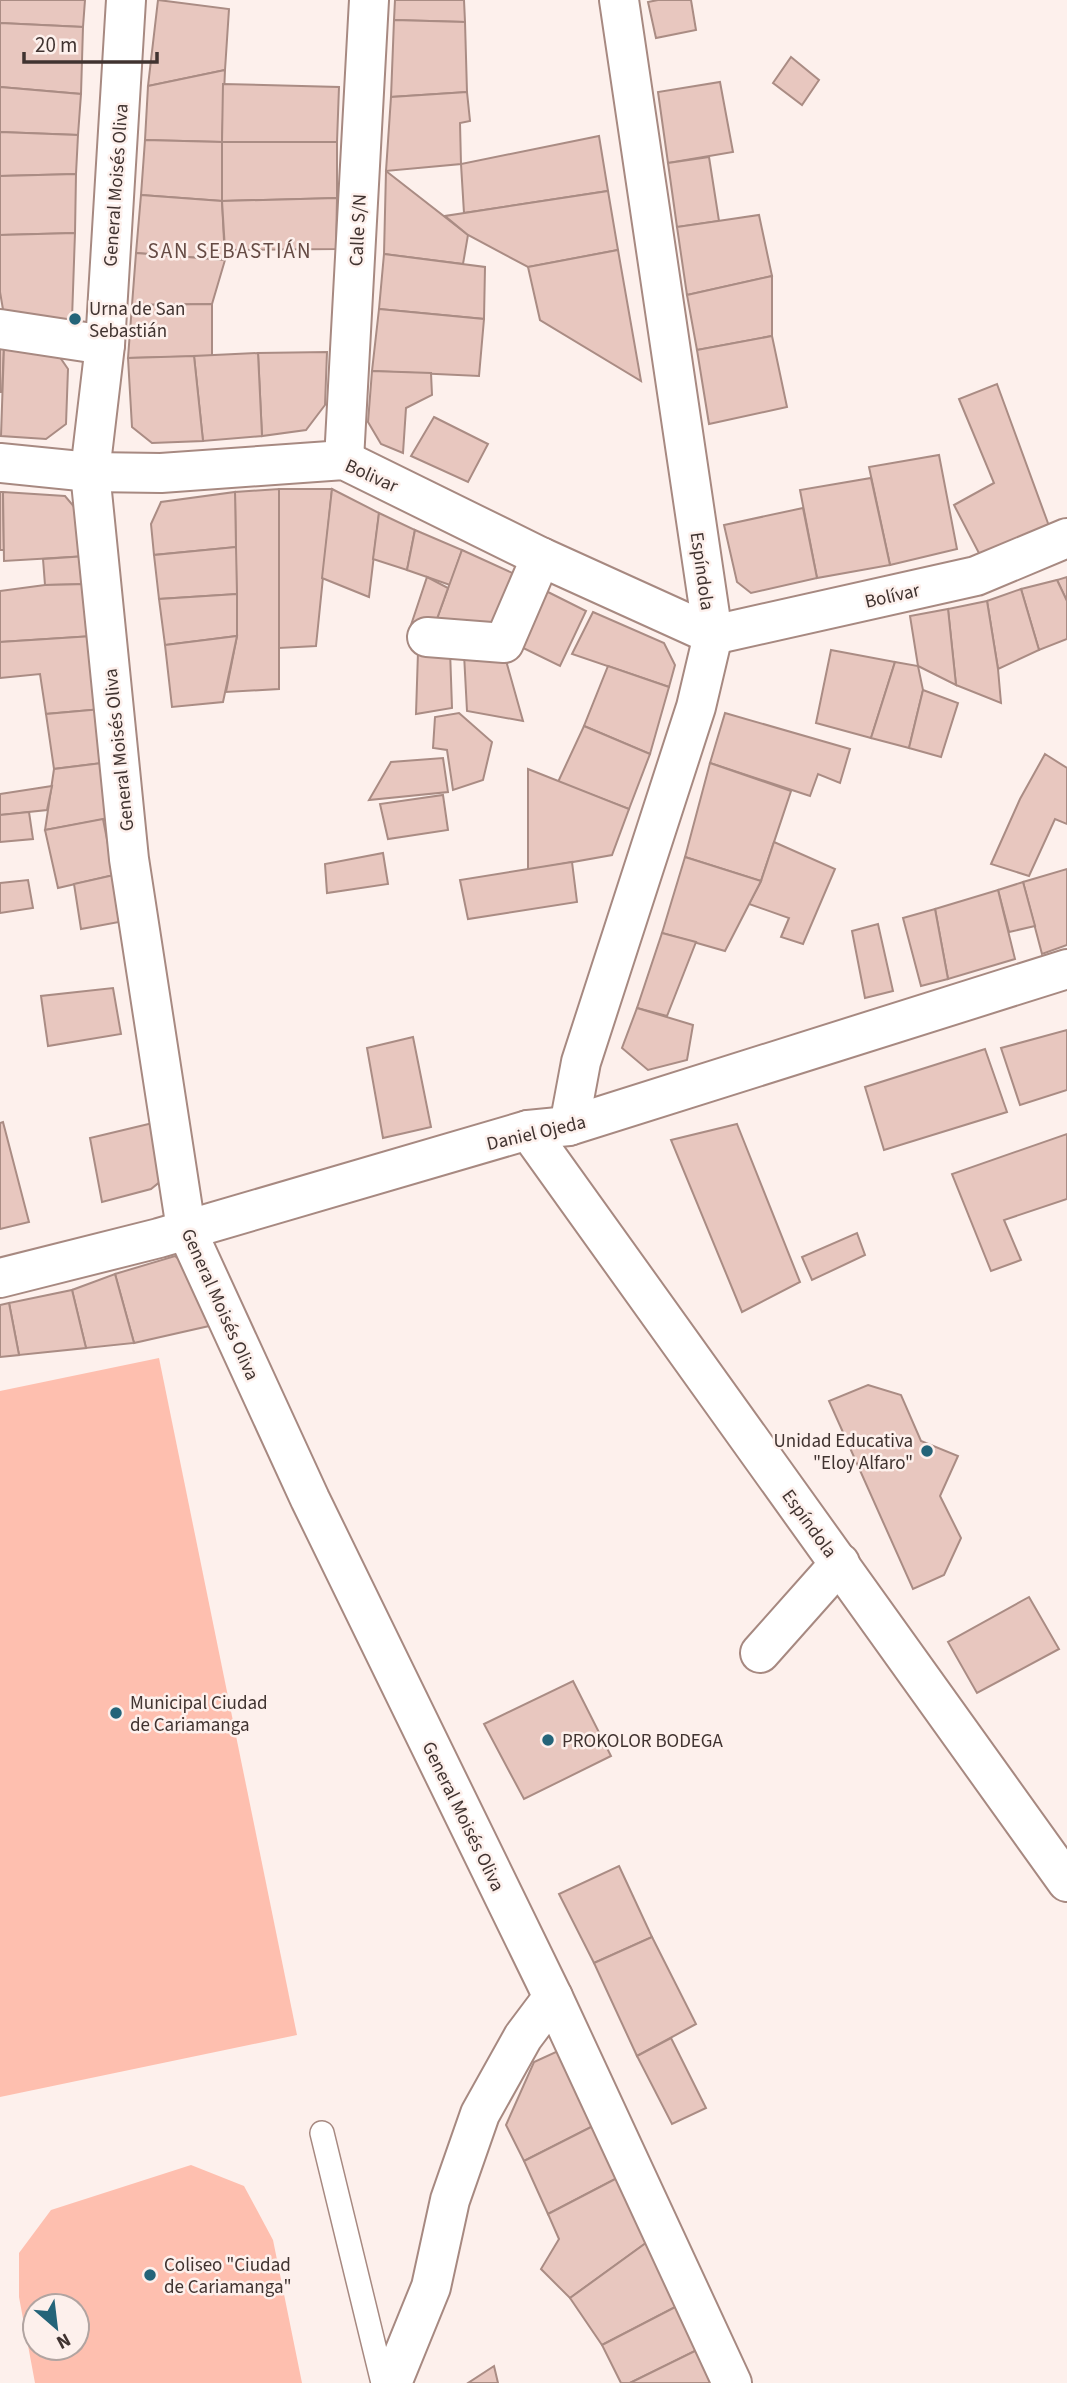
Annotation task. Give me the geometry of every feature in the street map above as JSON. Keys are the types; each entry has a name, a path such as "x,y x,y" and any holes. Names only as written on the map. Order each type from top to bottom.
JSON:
{"street":[{"name":"General Moisés Oliva","path":"126,0 105,345 90,472 129,859 186,1229 310,1499 553,1997 732,2383"},
{"name":"Calle S/N","path":"344,460 369,0"},
{"name":"Espíndola","path":"569,1126 581,1062 696,707 713,635 619,0"},
{"path":"0,329 105,345"},
{"name":"Bolivar","path":"0,463 90,472 161,473 344,460 541,557 713,635"},
{"name":"Bolívar","path":"713,635 976,576 1067,538"},
{"path":"427,637 504,643 541,557"},
{"name":"Daniel Ojeda","path":"0,1278 186,1229 528,1130 569,1126 1067,970"},
{"name":"Espíndola","path":"528,1130 1067,1882"},
{"path":"760,1653 840,1563"},
{"path":"392,2383 431,2287 450,2200 480,2114 523,2037 553,1997"}],"lane":[{"path":"323,2133 383,2383"}],"shaded area":[{"name":"Municipal Ciudad de Cariamanga","path":"159,1358 297,2035 0,2097 0,1391"},
{"name":"Coliseo \"Ciudad de Cariamanga\"","path":"191,2165 244,2186 273,2240 302,2383 35,2383 31,2362 91,2362 91,2292 21,2292 21,2308 19,2253 51,2210"}],"building":[{"path":"0,0 85,0 83,27 0,23"},
{"path":"158,0 229,9 225,70 148,86"},
{"path":"395,0 464,0 465,22 394,20"},
{"path":"691,0 696,30 656,38 648,2"},
{"path":"394,20 465,22 467,92 391,97"},
{"path":"0,23 83,27 81,94 0,87"},
{"path":"791,57 819,80 802,105 773,83"},
{"path":"225,70 222,142 145,140 148,86"},
{"path":"720,82 733,152 668,163 658,92"},
{"path":"223,84 339,87 337,142 222,142"},
{"path":"0,87 81,94 78,135 0,132"},
{"path":"467,92 470,121 460,123 461,164 386,171 391,97"},
{"path":"0,132 78,135 76,174 0,176"},
{"path":"599,136 608,191 464,213 461,164"},
{"path":"145,140 222,142 222,201 141,195"},
{"path":"222,142 337,142 337,198 222,201"},
{"path":"709,157 719,221 677,227 668,163"},
{"path":"386,171 468,235 463,264 384,254"},
{"path":"76,174 75,233 0,235 0,176"},
{"path":"608,191 618,250 528,267 468,235 445,216"},
{"path":"141,195 222,201 225,260 136,253"},
{"path":"337,198 336,249 225,250 222,201"},
{"path":"759,215 772,276 687,295 677,227"},
{"path":"75,233 72,319 58,327 5,321 0,292 0,235"},
{"path":"618,250 641,381 540,320 528,267"},
{"path":"136,253 225,260 212,304 132,305"},
{"path":"384,254 485,267 484,319 379,309"},
{"path":"772,276 772,336 697,350 687,295"},
{"path":"212,304 212,356 128,358 132,305"},
{"path":"379,309 484,319 479,376 372,371"},
{"path":"772,336 787,407 709,424 697,350"},
{"path":"0,347 4,347 2,392 0,392"},
{"path":"4,347 59,356 68,369 66,424 46,439 1,436"},
{"path":"327,352 325,405 306,430 262,436 258,353"},
{"path":"258,353 262,436 203,441 194,356"},
{"path":"194,356 203,441 152,443 132,427 128,358"},
{"path":"372,371 431,373 432,395 406,408 403,453 381,444 368,422"},
{"path":"997,384 1049,526 982,559 954,505 994,483 959,399"},
{"path":"434,417 488,444 468,482 411,456"},
{"path":"939,455 957,549 890,565 869,467"},
{"path":"871,478 890,565 817,578 800,490"},
{"path":"279,489 279,689 226,692 237,636 235,492"},
{"path":"279,489 332,489 316,646 279,648"},
{"path":"332,489 379,513 369,597 322,578"},
{"path":"0,492 3,492 4,550 0,550"},
{"path":"3,492 65,496 81,515 87,556 4,561"},
{"path":"235,492 236,547 154,555 151,524 161,502"},
{"path":"803,508 817,578 751,593 737,582 724,525"},
{"path":"379,513 415,530 407,570 373,559"},
{"path":"415,530 462,550 450,585 407,570"},
{"path":"236,547 237,594 159,599 154,555"},
{"path":"462,550 519,576 497,625 434,627"},
{"path":"87,556 88,584 45,585 43,559"},
{"path":"427,577 448,588 434,627 411,625"},
{"path":"1067,577 1067,601 1057,580"},
{"path":"1057,580 1067,601 1067,639 1039,650 1021,589"},
{"path":"88,584 93,636 0,642 0,591 45,585"},
{"path":"542,589 586,611 560,666 515,644"},
{"path":"1021,589 1039,650 998,669 987,601"},
{"path":"237,594 237,636 165,645 159,599"},
{"path":"987,601 1001,703 956,685 948,609"},
{"path":"948,609 956,685 918,666 910,616"},
{"path":"593,612 664,643 675,665 669,687 572,654"},
{"path":"93,636 102,709 46,714 40,674 0,678 0,642"},
{"path":"237,636 223,702 172,707 165,645"},
{"path":"450,650 452,708 416,714 418,652"},
{"path":"831,650 895,662 871,738 816,723"},
{"path":"464,654 505,657 523,721 467,711"},
{"path":"895,662 918,666 923,690 909,748 871,738"},
{"path":"608,666 669,687 650,754 584,726"},
{"path":"923,690 958,703 941,757 909,748"},
{"path":"102,709 110,762 54,769 46,714"},
{"path":"459,713 492,742 483,780 453,790 447,750 433,748 435,717"},
{"path":"725,713 850,749 840,783 818,774 810,796 710,763"},
{"path":"584,726 650,754 629,809 558,782"},
{"path":"1045,754 1067,768 1067,824 1055,819 1029,876 991,864 1020,799"},
{"path":"443,758 448,792 369,800 391,762"},
{"path":"110,762 117,817 45,830 54,769"},
{"path":"710,763 791,791 761,881 685,857"},
{"path":"528,769 629,809 612,855 528,870"},
{"path":"52,786 47,810 0,815 0,794"},
{"path":"443,795 448,830 388,839 380,804"},
{"path":"29,812 33,839 0,842 0,815"},
{"path":"103,819 114,875 58,888 45,830"},
{"path":"774,842 835,869 803,944 781,937 789,918 749,904 761,881"},
{"path":"383,853 388,884 327,893 325,864"},
{"path":"685,857 761,881 725,951 662,933"},
{"path":"572,862 577,902 468,919 460,880"},
{"path":"1067,869 1067,945 1042,954 1023,882"},
{"path":"114,875 119,922 81,929 74,884"},
{"path":"28,880 33,908 0,913 0,883"},
{"path":"1023,882 1035,926 1009,932 998,890"},
{"path":"998,890 1015,959 948,979 935,909"},
{"path":"935,909 948,979 921,986 903,918"},
{"path":"878,924 893,991 865,998 852,931"},
{"path":"662,933 696,942 667,1016 637,1008"},
{"path":"113,988 121,1034 48,1046 41,996"},
{"path":"637,1008 693,1025 687,1060 648,1070 622,1048"},
{"path":"1067,1030 1067,1090 1020,1105 1001,1048"},
{"path":"413,1037 431,1127 383,1138 367,1048"},
{"path":"985,1049 1007,1112 884,1150 865,1087"},
{"path":"3,1122 29,1222 0,1229 0,1123"},
{"path":"157,1122 167,1176 151,1189 102,1202 90,1138"},
{"path":"737,1124 800,1282 742,1312 671,1140"},
{"path":"1067,1134 1067,1199 1004,1220 1021,1260 991,1271 952,1174"},
{"path":"857,1233 865,1255 812,1280 802,1257"},
{"path":"175,1256 192,1270 218,1324 134,1343 115,1274"},
{"path":"115,1274 134,1343 86,1348 72,1290"},
{"path":"72,1290 86,1348 19,1355 9,1303"},
{"path":"9,1303 19,1355 0,1357 0,1305"},
{"path":"868,1385 901,1395 921,1441 958,1456 940,1496 961,1538 944,1575 913,1589 829,1401"},
{"path":"1029,1597 1059,1649 977,1693 948,1642"},
{"name":"PROKOLOR BODEGA","path":"573,1681 611,1756 524,1799 484,1724"},
{"path":"619,1866 652,1937 594,1963 559,1894"},
{"path":"652,1937 696,2024 637,2056 594,1963"},
{"path":"671,2038 706,2108 672,2124 637,2056"},
{"path":"558,2051 593,2126 524,2161 506,2125 534,2062"},
{"path":"593,2126 619,2177 548,2214 524,2161"},
{"path":"619,2177 650,2240 570,2298 541,2269 559,2239 548,2214"},
{"path":"650,2240 681,2304 602,2345 570,2298"},
{"path":"681,2304 703,2347 630,2383 621,2383 602,2345"},
{"path":"703,2347 721,2383 630,2383"},
{"path":"494,2366 498,2383 468,2383"}],"place":[{"name":"Urna de San Sebastián","path":"75,319"},
{"name":"Unidad Educativa \"Eloy Alfaro\"","path":"927,1451"},
{"name":"Municipal Ciudad de Cariamanga","path":"116,1713"},
{"name":"PROKOLOR BODEGA","path":"548,1740"},
{"name":"Coliseo \"Ciudad de Cariamanga\"","path":"150,2275"}],"district":[{"name":"SAN SEBASTIÁN","path":"230,251"}]}
